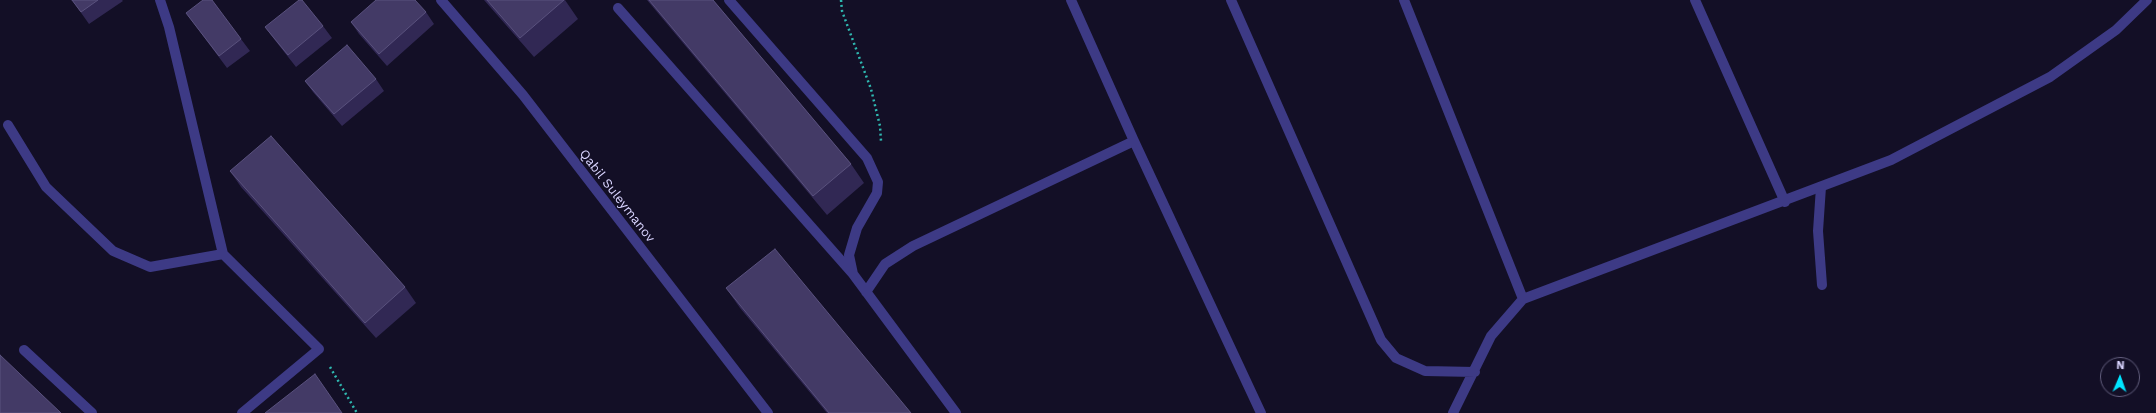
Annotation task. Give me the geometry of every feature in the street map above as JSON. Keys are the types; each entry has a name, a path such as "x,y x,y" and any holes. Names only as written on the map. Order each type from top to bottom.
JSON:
{"street":[{"path":"160,0 169,27 223,254 319,349 242,413"},
{"name":"Qabil Suleymanov","path":"440,0 522,95 768,413"},
{"path":"729,0 867,158 878,182 878,193 857,228 849,255 853,274"},
{"path":"1071,0 1134,141 1261,413"},
{"path":"1231,0 1381,340 1396,358 1425,371 1475,372"},
{"path":"1404,0 1523,299"},
{"path":"1695,0 1785,202"},
{"path":"1454,413 1491,336 1523,299 1785,202 1891,160 2050,76 2116,30 2147,0"},
{"path":"618,8 853,274 956,413"},
{"path":"8,125 46,187 113,251 150,267 223,254"},
{"path":"866,292 885,264 913,246 1134,141"},
{"path":"1821,188 1818,231 1822,285"},
{"path":"24,350 92,413"}],"path":[{"path":"841,0 842,11 871,89 880,126 881,143 873,171"},
{"path":"319,349 357,413"}],"building":[{"path":"72,0 98,0 81,12"},
{"path":"203,0 212,0 241,39 219,56 186,13"},
{"path":"299,0 302,0 323,26 288,55 265,27"},
{"path":"376,0 415,0 426,12 379,54 351,22"},
{"path":"487,0 564,0 520,38"},
{"path":"649,0 713,0 851,164 813,196"},
{"path":"347,45 376,79 334,114 305,81"},
{"path":"271,136 405,287 365,323 230,171"},
{"path":"775,249 911,413 829,413 726,288"},
{"path":"0,355 61,413 0,413"},
{"path":"315,374 342,413 265,413"}]}
